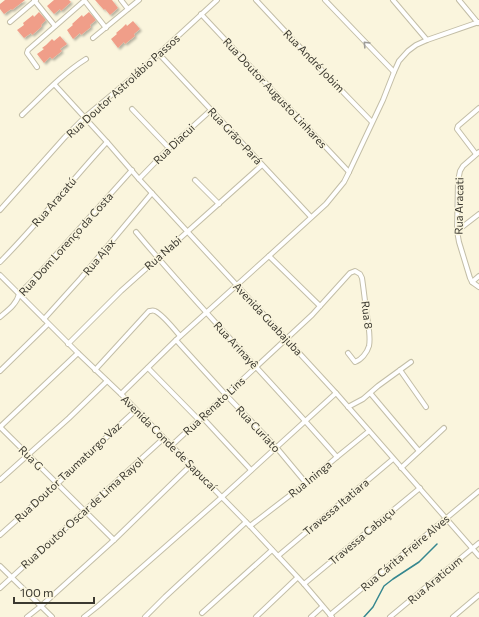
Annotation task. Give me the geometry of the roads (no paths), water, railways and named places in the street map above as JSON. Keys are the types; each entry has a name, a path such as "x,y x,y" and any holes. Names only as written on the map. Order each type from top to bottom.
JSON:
{"street":[{"path":"10,22 35,0 55,26"},
{"path":"37,67 28,56 27,52 84,0 106,28"},
{"path":"121,0 128,9"},
{"name":"Rua Doutor Astrolábio Passos","path":"0,210 65,137 85,117 139,72 217,0"},
{"name":"Rua André Jobim","path":"256,0 372,122"},
{"path":"324,0 394,72"},
{"path":"393,0 427,40"},
{"path":"121,394 180,336 336,193 349,172 383,100 399,61 416,45 479,22 459,0"},
{"path":"93,38 136,1"},
{"name":"Rua Doutor Augusto Linhares","path":"201,14 349,172"},
{"name":"Rua Grão-Pará","path":"159,54 311,217"},
{"path":"22,116 74,68 86,59"},
{"name":"Avenida Guabajuba","path":"55,85 108,142 139,179 336,393 479,556"},
{"path":"478,153 457,129 458,126 479,108"},
{"path":"132,109 170,148"},
{"name":"Rua Diacui","path":"139,179 211,110"},
{"name":"Rua Aracatú","path":"0,262 27,234 108,142"},
{"name":"Rua Aracati","path":"472,282 466,267 457,231 458,181 460,171 463,166 478,153"},
{"name":"Rua Nabi","path":"68,344 121,291 262,165"},
{"name":"Rua Dom Lorenço da Costa","path":"0,317 17,300 19,294 132,170"},
{"path":"194,180 219,204"},
{"name":"Rua Ajax","path":"44,319 81,278 152,193"},
{"path":"457,231 479,214"},
{"name":"Rua Arinayê","path":"136,232 206,313 337,456"},
{"path":"269,256 320,306"},
{"name":"Rua 8","path":"342,282 352,272 357,272 360,274 362,278 370,334 368,350 362,358 355,362 348,353"},
{"name":"Avenida Conde de Sapucaí","path":"0,275 191,465 304,584 331,616"},
{"path":"479,276 472,282 479,287"},
{"name":"Rua Renato Lins","path":"171,446 312,316 342,282"},
{"path":"95,370 149,311 155,311 160,315 180,336"},
{"path":"0,371 48,324"},
{"name":"Rua Curiato","path":"176,340 276,447 306,483"},
{"path":"0,427 78,353"},
{"path":"348,407 360,402 378,386 411,362"},
{"path":"148,368 251,470"},
{"path":"400,370 426,407"},
{"path":"0,480 69,418 107,381"},
{"path":"84,617 222,497 336,393"},
{"path":"370,394 419,451"},
{"name":"Rua Doutor Taumaturgo Vaz","path":"0,535 136,410"},
{"name":"Rua G","path":"0,427 84,512 114,540"},
{"path":"401,468 444,428"},
{"name":"Rua Ininga","path":"250,526 306,483 369,431"},
{"name":"Rua Doutor Oscar de Lima Rayol","path":"0,588 164,438"},
{"name":"Travessa Itatiara","path":"278,556 393,458"},
{"path":"27,617 114,540 191,465"},
{"name":"Travessa Cabuçu","path":"304,584 420,488"},
{"name":"Rua Cárita Freire Alves","path":"331,616 479,491"},
{"path":"145,617 246,522"},
{"name":"Rua Araticum","path":"390,617 479,543"},
{"path":"202,613 272,550"},
{"path":"0,566 52,617"},
{"path":"256,617 297,578"},
{"path":"453,617 479,595"},
{"path":"311,617 322,607"}],"waterway":[{"path":"364,617 373,607 384,586 419,562 437,544"}]}
